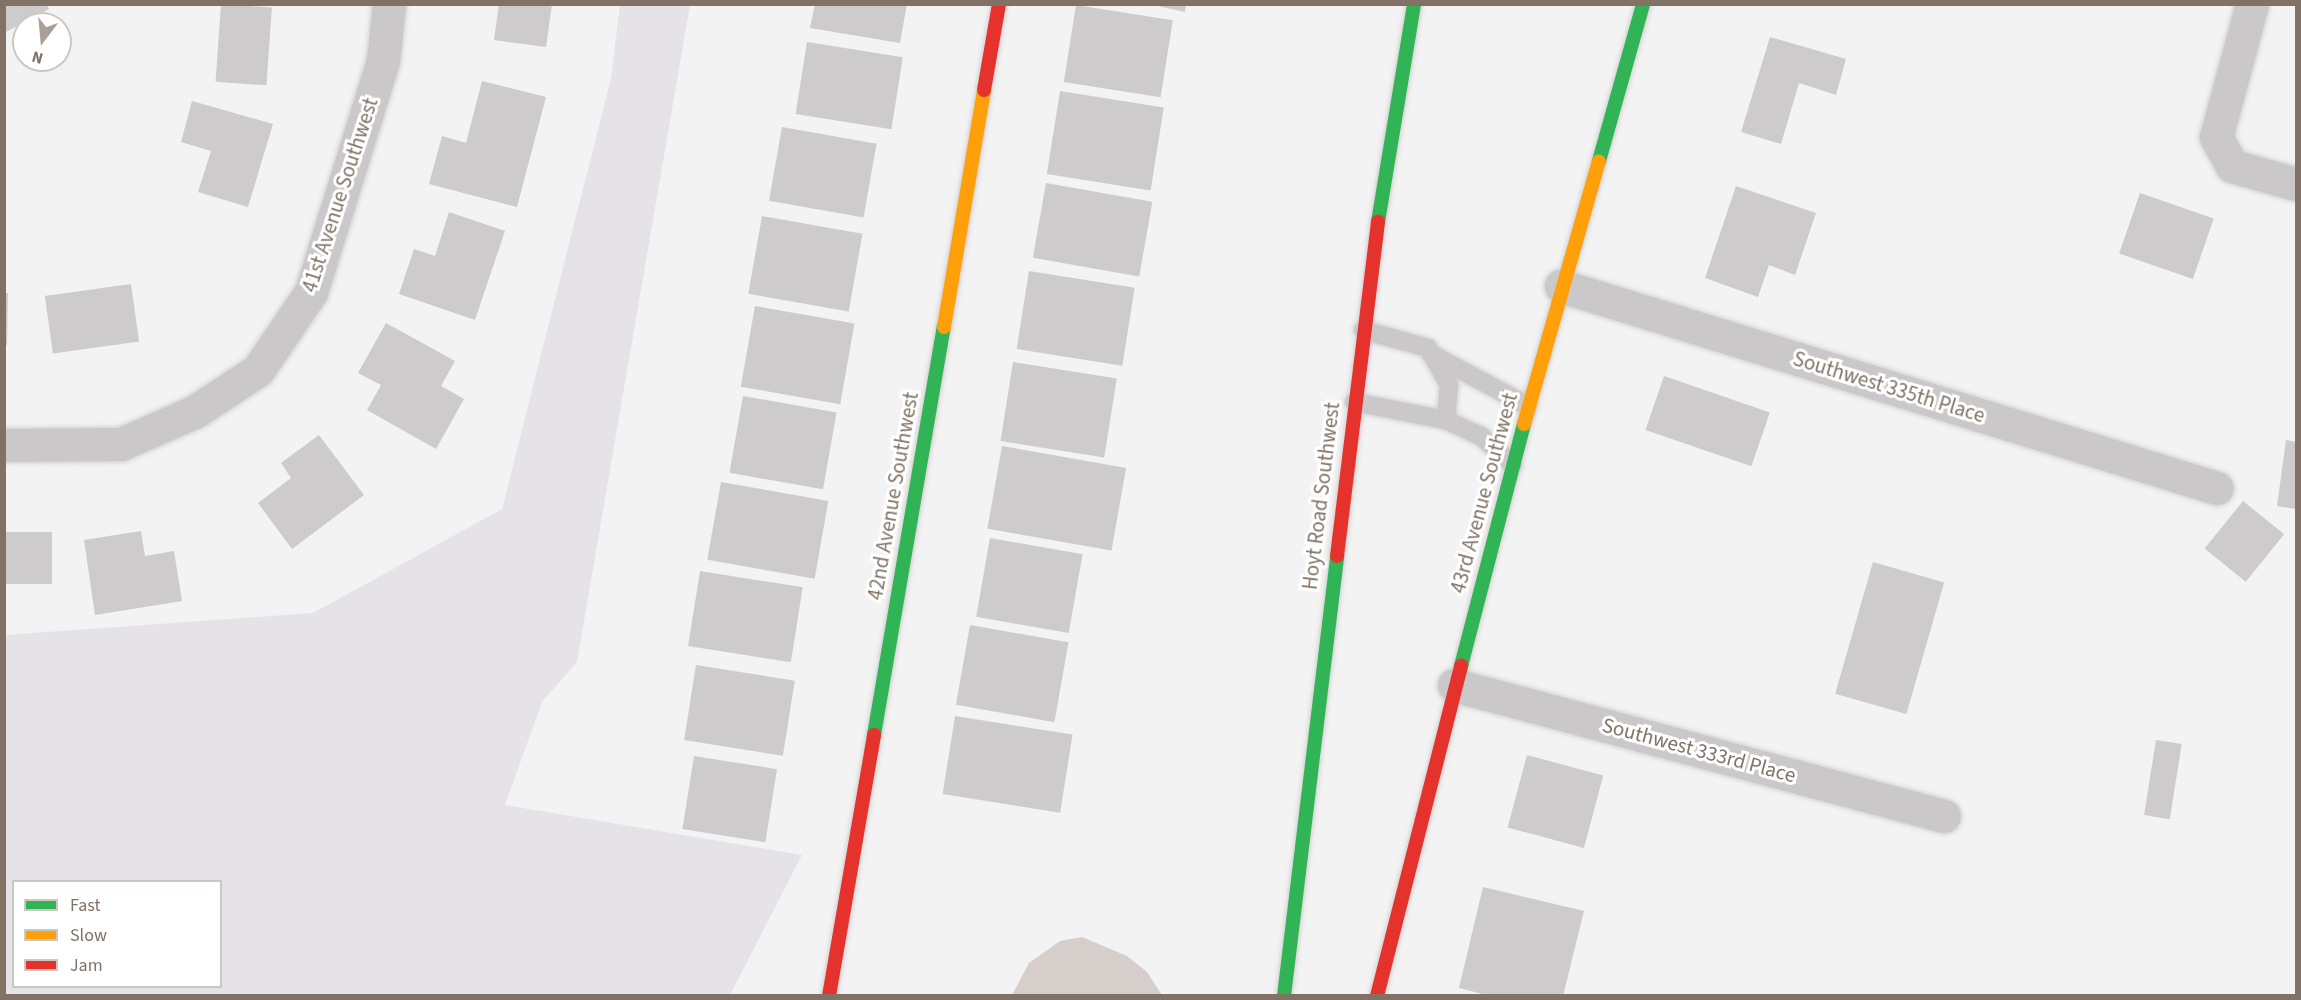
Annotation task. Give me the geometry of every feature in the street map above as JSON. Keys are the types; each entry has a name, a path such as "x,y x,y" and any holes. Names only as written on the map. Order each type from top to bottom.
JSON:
{"street":[{"name":"41st Avenue Southwest","path":"4,445 121,444 196,411 258,370 311,292 383,62 389,4"},
{"name":"42nd Avenue Southwest","path":"829,996 999,4"},
{"name":"Hoyt Road Southwest","path":"1284,996 1363,330 1414,4"},
{"name":"43rd Avenue Southwest","path":"1377,996 1454,685 1560,286 1643,4"},
{"path":"2252,4 2216,137 2232,166 2296,184"},
{"name":"Southwest 335th Place","path":"1560,286 2217,488"},
{"name":"Southwest 333rd Place","path":"1454,685 1944,816"}],"lane":[{"path":"1363,330 1428,348 1449,385 1446,420"},
{"path":"1431,354 1498,386 1528,406"},
{"path":"1354,402 1446,420 1481,436 1513,465"}],"shaded area":[{"path":"620,5 690,5 577,662 542,702 505,805 802,855 730,995 5,995 5,635 313,613 502,509 611,78"},
{"path":"1082,937 1127,956 1147,972 1162,995 1012,995 1029,963 1060,941"}],"building":[{"path":"4,4 46,4 49,9 43,12 12,12 12,29 4,33"},
{"path":"221,4 272,8 266,85 216,82"},
{"path":"499,4 552,4 546,47 494,40"},
{"path":"815,4 907,4 900,43 810,28"},
{"path":"1149,4 1186,4 1185,12"},
{"path":"1076,5 1173,20 1161,97 1064,82"},
{"path":"1770,37 1846,59 1836,95 1799,83 1781,144 1741,132"},
{"path":"807,42 903,57 891,129 796,114"},
{"path":"482,81 546,97 517,207 429,184 442,136 466,143"},
{"path":"1060,91 1164,107 1151,190 1047,174"},
{"path":"192,101 273,124 248,207 198,192 211,151 181,142"},
{"path":"782,127 877,144 864,218 769,201"},
{"path":"1046,183 1152,202 1139,277 1033,258"},
{"path":"1736,186 1816,213 1795,275 1769,265 1758,297 1705,278"},
{"path":"2140,193 2214,218 2193,279 2119,254"},
{"path":"449,212 505,231 475,320 399,294 414,249 435,256"},
{"path":"762,216 862,234 849,312 748,294"},
{"path":"1029,271 1135,288 1122,366 1017,349"},
{"path":"131,284 139,341 53,354 45,296"},
{"path":"4,293 8,293 7,345 4,345"},
{"path":"755,306 854,324 840,404 741,387"},
{"path":"386,323 455,361 441,386 464,399 436,449 367,410 381,385 358,373"},
{"path":"1013,362 1117,378 1104,457 1000,441"},
{"path":"1664,376 1770,412 1751,466 1645,430"},
{"path":"743,396 837,412 823,489 729,473"},
{"path":"319,435 364,495 292,549 258,503 291,478 281,463"},
{"path":"2286,440 2296,442 2296,509 2277,506"},
{"path":"1002,446 1126,468 1111,551 987,529"},
{"path":"721,482 828,501 815,579 707,560"},
{"path":"2243,501 2284,534 2246,582 2205,548"},
{"path":"141,531 145,556 174,551 182,601 95,615 84,540"},
{"path":"4,532 52,532 52,584 4,584"},
{"path":"990,538 1083,554 1069,633 976,617"},
{"path":"1873,562 1944,582 1906,714 1835,694"},
{"path":"700,571 803,587 791,662 688,646"},
{"path":"970,625 1068,642 1054,722 956,705"},
{"path":"696,665 795,681 783,756 684,740"},
{"path":"955,716 1073,735 1060,813 943,794"},
{"path":"2156,740 2182,744 2170,819 2144,815"},
{"path":"1527,755 1603,775 1584,848 1508,827"},
{"path":"694,756 777,769 765,842 682,829"},
{"path":"1483,887 1584,911 1563,996 1490,996 1459,988"}],"traffic: fast":[{"path":"1378,222 1414,4"},
{"path":"1599,161 1643,4"},
{"path":"874,735 944,327"},
{"path":"1461,666 1524,424"},
{"path":"1284,996 1337,556"}],"traffic: slow":[{"path":"944,327 984,90"},
{"path":"1524,424 1599,161"}],"traffic: jam":[{"path":"984,90 999,4"},
{"path":"1337,556 1378,222"},
{"path":"1377,996 1461,666"},
{"path":"829,996 874,735"}]}
